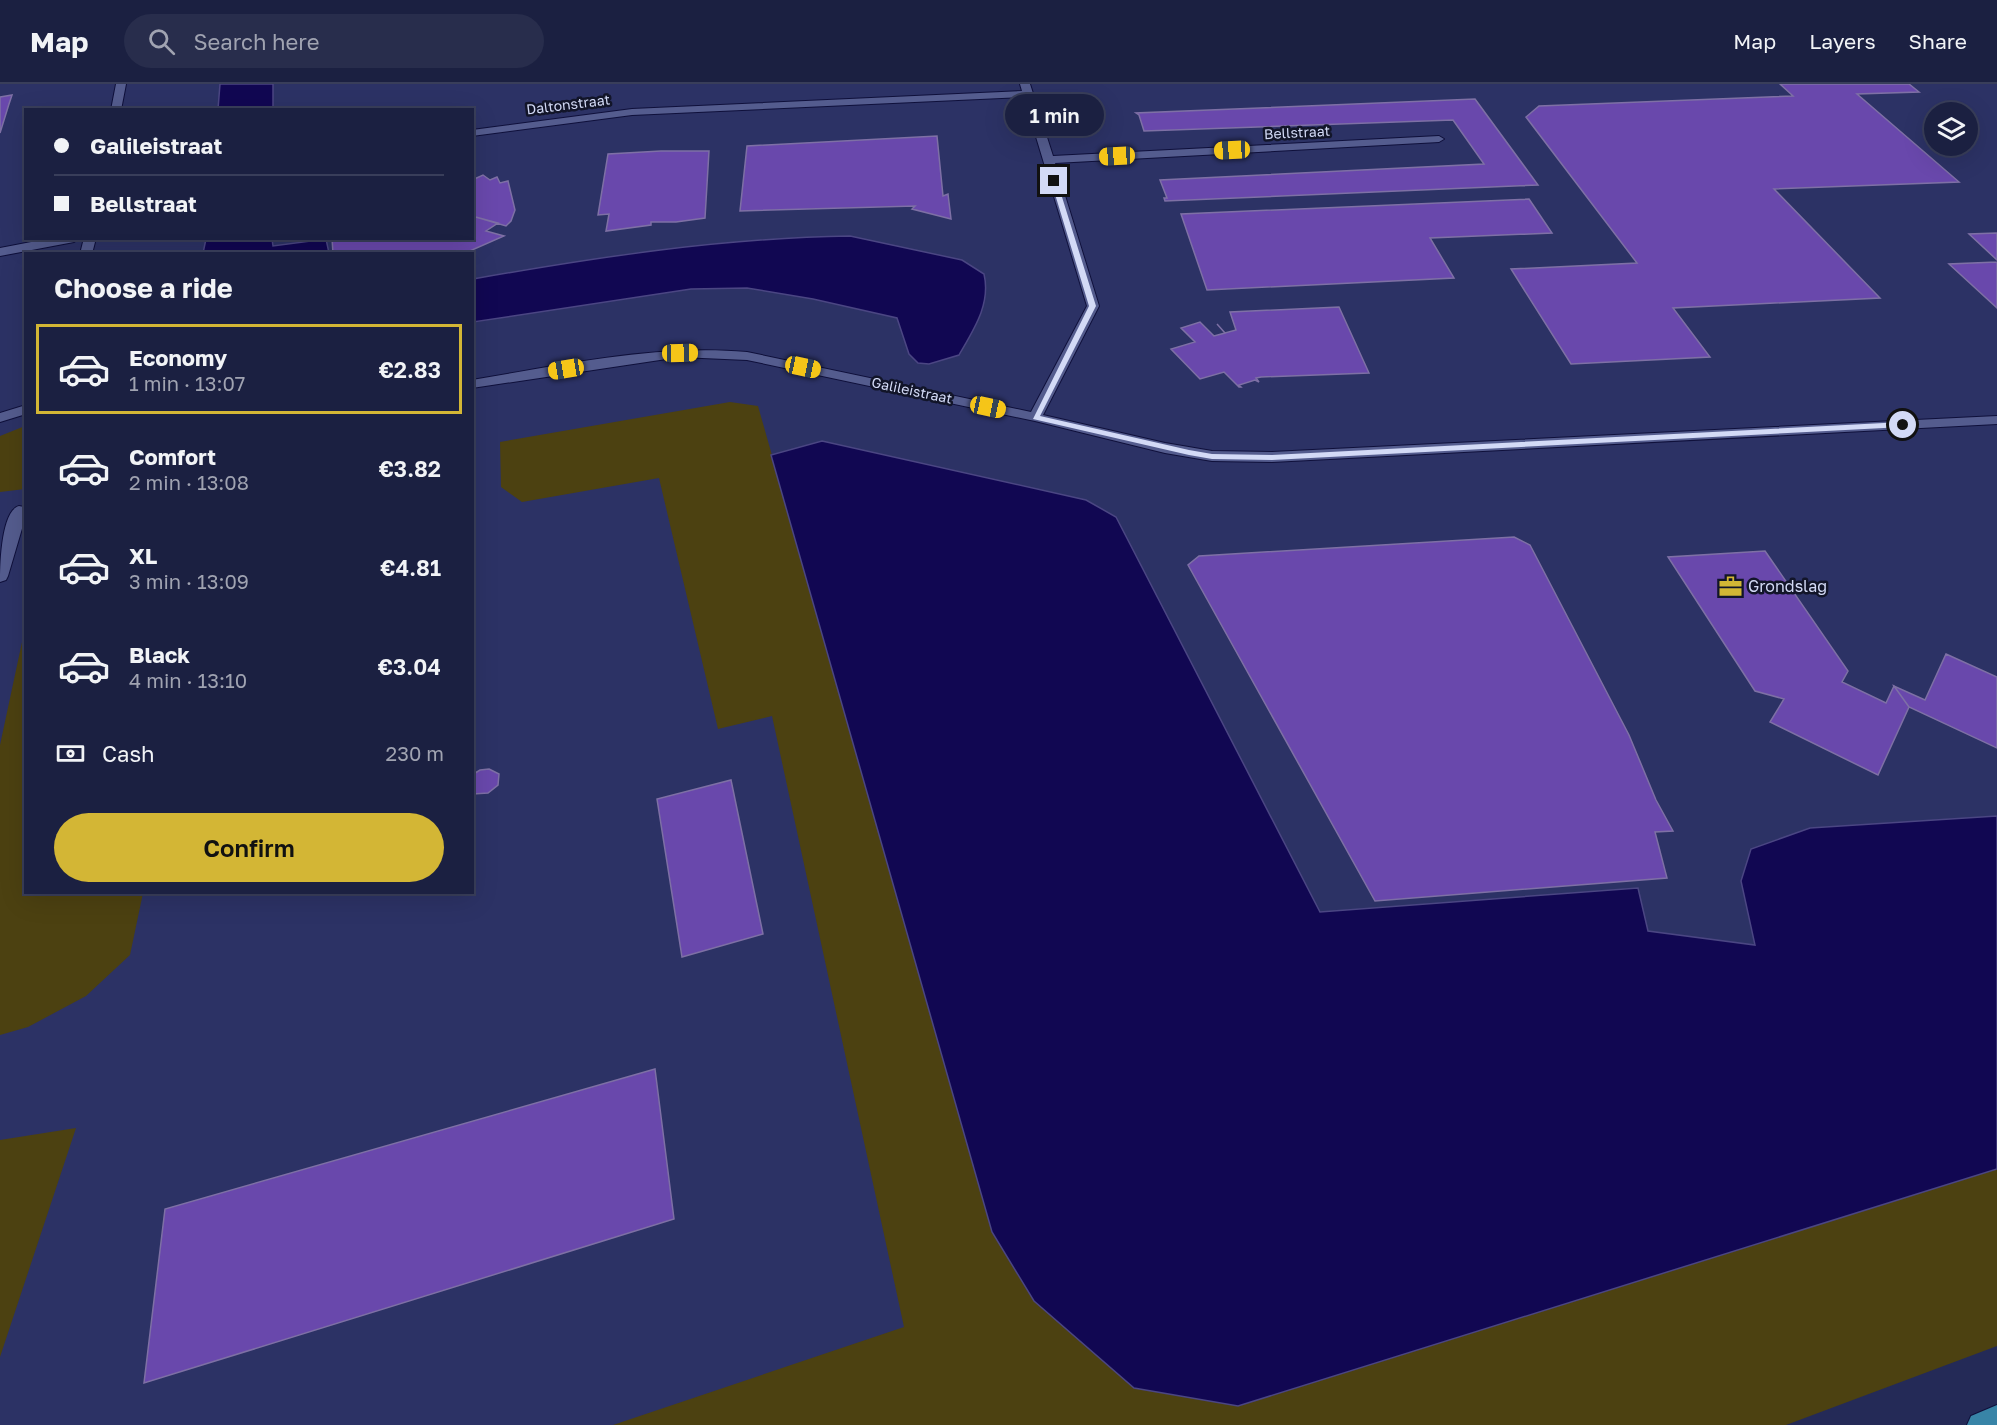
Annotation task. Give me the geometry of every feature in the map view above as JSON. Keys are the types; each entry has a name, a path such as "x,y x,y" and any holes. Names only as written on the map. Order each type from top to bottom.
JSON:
{"main road":[{"path":"1980,1425 1997,1418"}],"street":[{"path":"116,108 122,84"},
{"path":"1027,89 1093,306 1035,417"},
{"name":"Daltonstraat","path":"474,133 632,112 1027,89"},
{"name":"Bellstraat","path":"1048,160 1439,139"},
{"path":"0,252 64,240"},
{"name":"Galileistraat","path":"474,384 635,358 714,352 781,362 1212,456 1272,457 1997,420"},
{"path":"0,418 24,410"},
{"path":"0,513 22,510 0,576"}],"shaded area":[{"path":"0,84 1997,84 1997,1296 1625,1425 0,1425"},
{"path":"220,84 273,84 273,108 218,108"},
{"path":"850,236 962,260 984,274 985,296 980,316 959,355 929,364 918,363 909,354 897,318 813,299 747,288 691,289 474,322 474,279 660,250 755,240"},
{"path":"206,240 272,240 273,246 326,240 329,252 203,252"},
{"path":"730,402 758,406 992,1232 1238,1406 1997,1169 1997,1346 1786,1425 613,1425 904,1327 772,716 718,729 659,478 522,502 501,487 500,442"},
{"path":"24,426 24,489 0,492 0,436"},
{"path":"822,441 1086,500 1116,517 1320,912 1638,888 1648,931 1755,945 1741,881 1751,849 1810,828 1997,816 1997,1169 1238,1406 1134,1388 1034,1301 992,1232 771,455"},
{"path":"24,633 24,894 143,894 130,955 86,996 28,1027 0,1035 0,745"},
{"path":"76,1128 0,1357 0,1140"}],"building":[{"path":"1780,84 1909,84 1919,92 1857,94 1924,152 1924,156 1929,156 1959,182 1774,189 1880,298 1673,308 1710,357 1571,364 1511,269 1637,263 1526,117 1539,106 1793,96"},
{"path":"12,95 9,104 0,133 0,97"},
{"path":"1475,99 1538,185 1165,201 1164,198 1167,198 1160,180 1484,164 1453,120 1144,131 1139,115 1136,113"},
{"path":"937,136 943,196 948,194 951,219 912,209 915,206 740,211 747,146"},
{"path":"709,151 705,218 676,222 651,222 651,225 606,231 609,214 598,215 608,154"},
{"path":"483,175 490,180 497,177 500,183 508,181 515,210 511,221 506,226 474,217 474,179"},
{"path":"1529,199 1552,233 1430,238 1454,278 1207,290 1181,214"},
{"path":"474,217 498,223 486,231 504,236 468,252 333,252 332,240 474,240"},
{"path":"1997,233 1997,260 1969,234"},
{"path":"1997,262 1997,308 1949,264"},
{"path":"1339,307 1369,373 1261,377 1256,378 1259,382 1255,380 1239,385 1241,387 1239,387 1224,372 1200,379 1171,349 1195,342 1181,328 1200,322 1214,336 1236,330 1230,312"},
{"path":"1514,537 1530,545 1629,735 1656,800 1673,831 1655,832 1667,878 1375,901 1188,565 1199,556"},
{"path":"1765,551 1848,671 1842,682 1886,703 1894,686 1909,707 1878,775 1770,722 1784,699 1755,691 1668,557"},
{"path":"1946,654 1997,677 1997,748 1909,707 1894,686 1925,700"},
{"path":"489,769 499,774 498,785 488,793 474,794 474,774"},
{"path":"731,780 763,934 682,957 657,799"},
{"path":"655,1069 674,1219 144,1383 165,1209"}],"place":[{"name":"Grondslag","path":"1730,586"}],"route":[{"path":"1054,181 1093,306 1035,417 1165,448 1212,456 1272,457 1903,425"}]}
